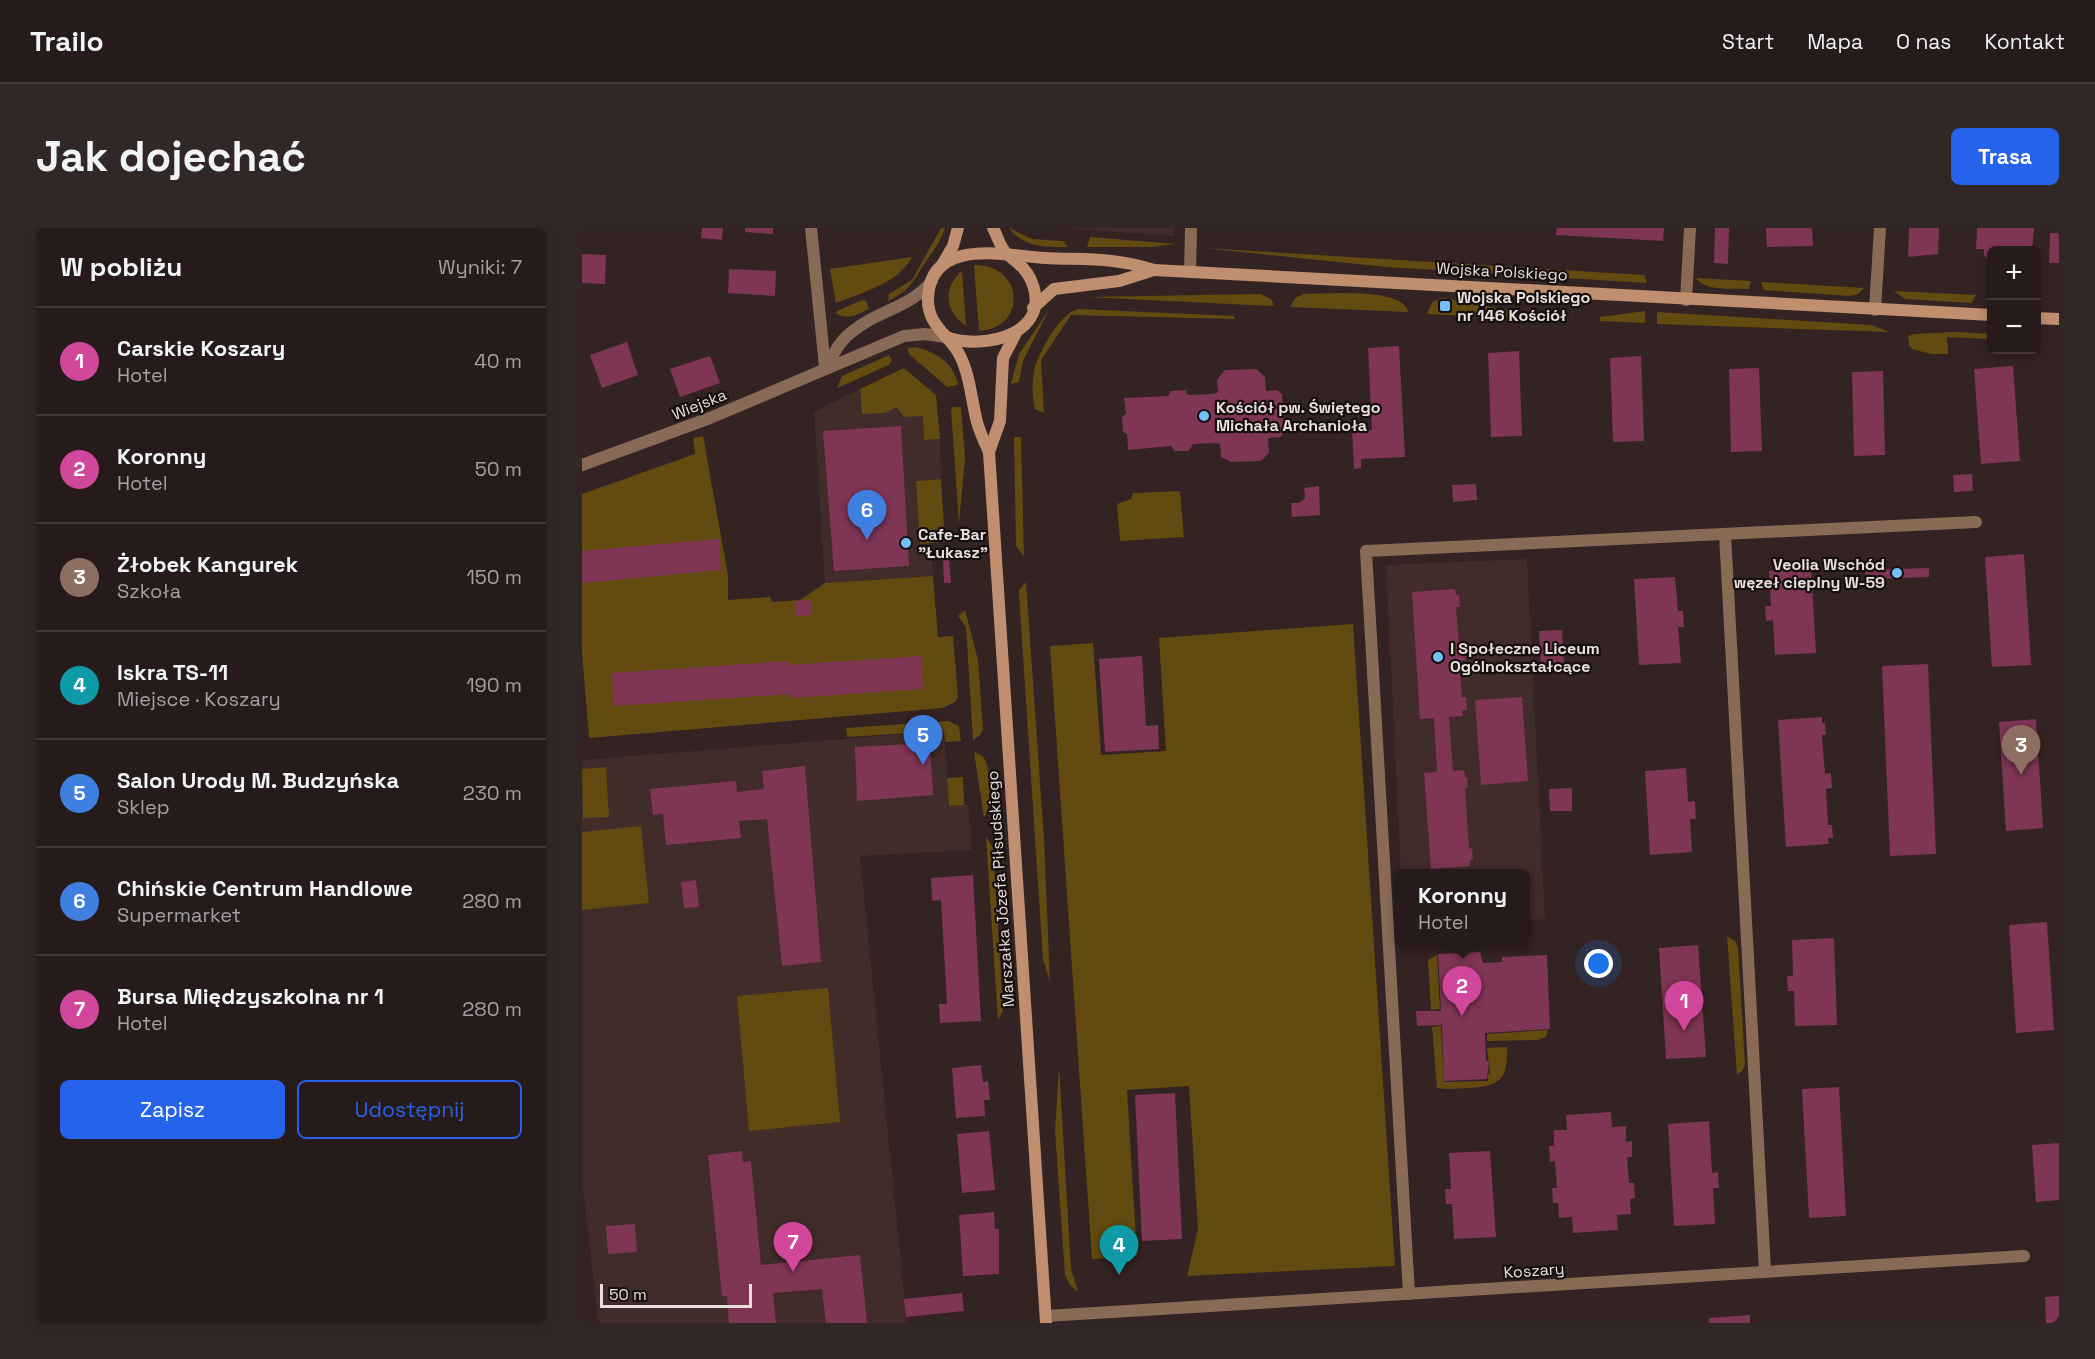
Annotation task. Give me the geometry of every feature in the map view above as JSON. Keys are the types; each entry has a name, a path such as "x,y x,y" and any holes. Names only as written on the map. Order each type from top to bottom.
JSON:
{"street":[{"path":"811,228 825,369"},
{"path":"958,228 954,246 933,278 928,297 929,313 936,327 945,337 980,343 995,341 1016,333 1026,322 1033,308 1034,294 1031,280 1018,261 1006,253 993,228"},
{"path":"1191,228 1191,272"},
{"path":"1686,300 1690,228"},
{"path":"1875,310 1880,228"},
{"path":"825,369 840,344 854,329 910,302 953,260 967,254 1006,253"},
{"name":"Wojska Polskiego","path":"1006,253 1044,258 1119,260 1154,270 1987,315"},
{"name":"Wojska Polskiego","path":"1033,308 1054,289 1119,281 1154,270"},
{"path":"2041,318 2059,319"},
{"name":"Marszałka Józefa Piłsudskiego","path":"989,452 1000,421 1003,358 1016,333"},
{"name":"Wiejska","path":"582,465 710,418 904,336 925,334 945,337"},
{"name":"Marszałka Józefa Piłsudskiego","path":"945,337 963,362 978,425 989,452 1046,1320"},
{"path":"1409,1294 1366,551 1976,522"},
{"path":"1725,534 1765,1271"},
{"name":"Koszary","path":"1046,1320 1409,1294 2024,1256"}],"shaded area":[{"path":"941,228 945,228 939,241 915,279 907,288 888,301 889,294 912,280"},
{"path":"1009,228 1032,239 1063,241 1068,247 1028,243"},
{"path":"1060,228 1174,228 1175,236"},
{"path":"1090,237 1175,244 1152,247 1087,247"},
{"path":"1203,248 1644,275 1647,283 1387,267"},
{"path":"912,257 906,266 889,281 836,303 830,269"},
{"path":"974,265 991,267 1003,274 1014,296 1012,309 1006,319 995,327 979,331"},
{"path":"962,271 966,326 954,314 949,300 951,285"},
{"path":"1696,278 1751,281 1749,289 1720,288 1706,285"},
{"path":"1761,282 1864,288 1858,294 1849,296 1764,290"},
{"path":"1894,291 1976,295 1971,303 1905,299"},
{"path":"1260,294 1271,299 1274,306 1086,297"},
{"path":"1304,294 1379,295 1403,304 1408,312 1290,307 1295,298"},
{"path":"1443,298 1518,312 1518,318 1427,314 1432,302"},
{"path":"862,300 866,301 869,309 848,317 835,312"},
{"path":"1050,308 1023,361 1019,382 1011,384 1019,354"},
{"path":"1079,309 1234,316 1235,319 1071,315 1041,360 1044,413 1035,409 1033,400 1036,363 1057,325"},
{"path":"1645,311 1645,323 1600,321 1600,317"},
{"path":"1657,312 1871,325 1890,332 1657,324"},
{"path":"1954,332 1987,334 1987,339 1947,337 1948,354 1931,354 1912,349 1908,336"},
{"path":"916,347 937,355 943,360 953,370 958,385 947,387 910,355 907,348"},
{"path":"889,355 892,360 889,365 837,388 842,376"},
{"path":"904,368 936,395 940,439 924,440 923,416 904,417 897,407 885,413 862,414 860,389"},
{"path":"860,389 862,414 897,407 923,416 924,440 940,439 941,479 916,481 920,544 932,553 933,576 825,583 814,412"},
{"path":"953,407 961,407 965,458 959,523 951,410"},
{"path":"703,436 728,575 728,600 770,597 772,602 800,600 825,583 933,576 938,637 953,636 958,697 955,702 943,708 589,738 582,652 582,494 695,454 693,438"},
{"path":"1014,437 1021,437 1024,556 1016,546"},
{"path":"941,479 945,542 920,544 916,481"},
{"path":"1180,491 1184,537 1120,541 1117,504 1131,499 1133,493"},
{"path":"1527,559 1545,919 1530,920 1530,869 1401,869 1386,565"},
{"path":"1026,582 1044,839 1050,982 1043,959 1019,595 1019,590"},
{"path":"965,610 978,660 983,729 980,735 973,740 966,627 958,616"},
{"path":"1353,624 1395,1266 1187,1276 1198,1229 1189,1086 1127,1090 1137,1256 1092,1259 1050,646 1093,643 1101,755 1166,751 1159,638"},
{"path":"948,721 959,726 961,741 945,742 944,731 847,737 846,728"},
{"path":"944,731 949,805 968,805 972,850 860,856 907,1323 599,1323 582,1183 582,760"},
{"path":"974,752 984,758 987,765 990,789 987,812 984,817"},
{"path":"606,767 609,817 583,818 582,769"},
{"path":"963,777 964,805 949,806 947,778"},
{"path":"641,826 649,903 582,910 582,832"},
{"path":"986,837 993,848 1003,1010 998,1020"},
{"path":"1727,936 1735,941 1738,947 1745,1064 1743,1070 1737,1075"},
{"path":"1437,955 1440,1009 1431,1010 1428,960"},
{"path":"828,988 840,1122 749,1131 737,996"},
{"path":"1441,1026 1444,1082 1488,1081 1488,1074 1490,1074 1487,1048 1507,1047 1506,1066 1500,1078 1496,1082 1481,1087 1437,1088 1432,1027"},
{"path":"1548,1030 1546,1037 1538,1040 1487,1041 1487,1034"},
{"path":"1059,1067 1071,1269 1078,1292 1070,1285 1065,1275 1055,1131"}],"building":[{"path":"702,228 723,228 722,240 701,238"},
{"path":"745,228 773,228 773,234 745,232"},
{"path":"1557,228 1664,228 1663,241 1556,235"},
{"path":"1715,228 1729,228 1728,264 1714,263"},
{"path":"1766,228 1812,228 1813,246 1767,247"},
{"path":"1909,228 1939,228 1938,254 1908,257"},
{"path":"1977,228 2034,228 2032,246 1987,246 1987,258 1984,255 1984,249 1976,249"},
{"path":"2050,233 2059,233 2059,263 2049,263"},
{"path":"582,254 606,255 605,284 582,283"},
{"path":"729,269 776,271 775,296 728,293"},
{"path":"627,342 638,375 602,388 590,355"},
{"path":"1399,346 1405,457 1361,459 1361,468 1354,469 1352,431 1372,430 1368,348"},
{"path":"1519,351 1522,436 1491,437 1488,353"},
{"path":"710,356 720,383 680,397 670,369"},
{"path":"1641,356 1644,441 1613,442 1610,358"},
{"path":"2013,366 2020,461 1981,464 1974,369"},
{"path":"1759,368 1762,451 1731,452 1729,369"},
{"name":"Kościół pw. Świętego Michała Archanioła","path":"1256,369 1265,377 1266,391 1277,390 1282,394 1284,433 1280,437 1268,438 1269,453 1261,461 1231,462 1221,457 1220,444 1215,443 1193,444 1189,451 1175,451 1171,446 1128,450 1127,434 1123,432 1122,417 1126,414 1124,398 1168,396 1171,391 1186,390 1186,394 1191,395 1213,394 1218,392 1217,380 1225,370"},
{"path":"1883,371 1885,455 1854,456 1852,372"},
{"path":"901,426 909,566 834,571 823,431"},
{"path":"1972,474 1973,491 1954,492 1953,475"},
{"path":"1476,484 1477,500 1453,502 1452,485"},
{"path":"1319,486 1320,515 1292,517 1291,503 1299,503 1305,498 1304,488"},
{"path":"719,539 721,570 582,583 582,551"},
{"path":"2024,554 2031,665 1992,667 1985,557"},
{"path":"943,558 949,558 951,583 944,583"},
{"path":"1811,568 1816,653 1775,655 1773,620 1766,621 1765,606 1771,606 1769,571"},
{"name":"Veolia Wschód węzeł cieplny W-59","path":"1929,568 1929,577 1865,579 1865,570"},
{"path":"1675,577 1678,611 1683,611 1684,627 1678,627 1681,663 1639,665 1634,579"},
{"path":"1455,589 1456,595 1459,595 1460,607 1456,607 1459,645 1465,645 1466,660 1459,661 1462,697 1466,697 1467,710 1462,710 1463,716 1449,717 1453,771 1464,770 1465,777 1467,777 1468,787 1465,788 1469,849 1472,848 1473,860 1470,860 1470,866 1431,869 1424,773 1437,772 1434,718 1420,719 1412,592"},
{"path":"811,600 811,615 796,616 795,601"},
{"path":"1562,630 1564,664 1541,665 1539,631"},
{"path":"921,656 923,689 791,698 790,694 614,706 612,673 789,661 789,665"},
{"path":"1142,656 1146,726 1158,725 1159,749 1105,752 1099,659"},
{"path":"1928,664 1936,854 1890,856 1882,666"},
{"path":"1522,697 1528,781 1481,785 1475,700"},
{"path":"1822,717 1826,735 1822,735 1825,774 1831,773 1832,788 1826,789 1828,825 1832,825 1833,838 1828,838 1829,844 1786,847 1778,720"},
{"path":"2036,719 2043,828 2006,831 1999,722"},
{"path":"930,743 933,795 857,801 855,747"},
{"path":"805,766 821,962 782,966 767,819 739,821 741,838 666,845 663,814 653,815 650,789 736,781 737,792 764,789 762,771"},
{"path":"1686,768 1688,802 1695,801 1696,819 1690,819 1692,852 1650,855 1645,771"},
{"path":"1572,788 1572,811 1550,811 1549,789"},
{"path":"973,875 981,1021 940,1023 939,1004 947,1004 941,900 932,901 931,878"},
{"path":"696,880 699,907 684,908 681,882"},
{"path":"2047,922 2054,1030 2016,1033 2009,925"},
{"path":"1834,938 1837,1025 1795,1026 1794,991 1788,991 1787,976 1793,976 1792,940"},
{"path":"1698,945 1706,1057 1666,1059 1659,948"},
{"path":"1480,952 1483,963 1502,962 1502,957 1547,955 1550,1029 1485,1033 1486,1061 1489,1061 1487,1079 1444,1081 1442,1025 1417,1026 1416,1011 1441,1011 1438,954"},
{"path":"981,1065 983,1082 988,1081 990,1100 984,1100 985,1116 956,1118 952,1068"},
{"path":"1839,1087 1846,1216 1809,1218 1802,1089"},
{"path":"1175,1093 1182,1239 1142,1241 1135,1095"},
{"path":"1611,1112 1612,1127 1626,1126 1626,1142 1632,1141 1632,1157 1627,1157 1629,1183 1634,1183 1635,1198 1630,1199 1631,1214 1617,1215 1618,1230 1573,1233 1572,1217 1559,1218 1558,1203 1553,1203 1552,1188 1557,1188 1555,1161 1550,1162 1549,1146 1554,1146 1554,1130 1567,1130 1566,1115"},
{"path":"1709,1121 1712,1173 1718,1172 1719,1188 1713,1188 1715,1224 1674,1226 1668,1124"},
{"path":"989,1131 995,1190 962,1193 957,1134"},
{"path":"2059,1143 2059,1200 2036,1202 2032,1145"},
{"path":"742,1151 743,1162 751,1161 761,1265 860,1255 867,1323 826,1323 822,1289 773,1293 776,1323 729,1323 727,1296 722,1296 708,1155"},
{"path":"1490,1151 1496,1237 1454,1239 1452,1204 1446,1204 1445,1189 1451,1189 1449,1153"},
{"path":"994,1212 995,1229 999,1229 999,1274 963,1276 959,1215"},
{"path":"635,1224 637,1252 608,1254 606,1226"},
{"path":"962,1293 964,1311 906,1317 904,1299"},
{"path":"2059,1296 2059,1323 2046,1323 2045,1297"},
{"path":"1750,1315 1750,1323 1709,1323 1709,1318"}],"place":[{"name":"Wojska Polskiego nr 146 Kościół","path":"1445,306"},
{"name":"Kościół pw. Świętego Michała Archanioła","path":"1204,416"},
{"name":"Chińskie Centrum Handlowe","path":"867,540"},
{"name":"Cafe-Bar \"Łukasz\"","path":"906,543"},
{"name":"Veolia Wschód węzeł cieplny W-59","path":"1897,573"},
{"name":"I Społeczne Liceum Ogólnokształcące","path":"1438,657"},
{"name":"Salon Urody M. Budzyńska","path":"923,765"},
{"name":"Żłobek Kangurek","path":"2021,775"},
{"name":"Koronny","path":"1462,1016"},
{"name":"Carskie Koszary","path":"1684,1031"},
{"name":"Bursa Międzyszkolna nr 1","path":"793,1272"},
{"name":"Iskra TS-11","path":"1119,1275"}]}
